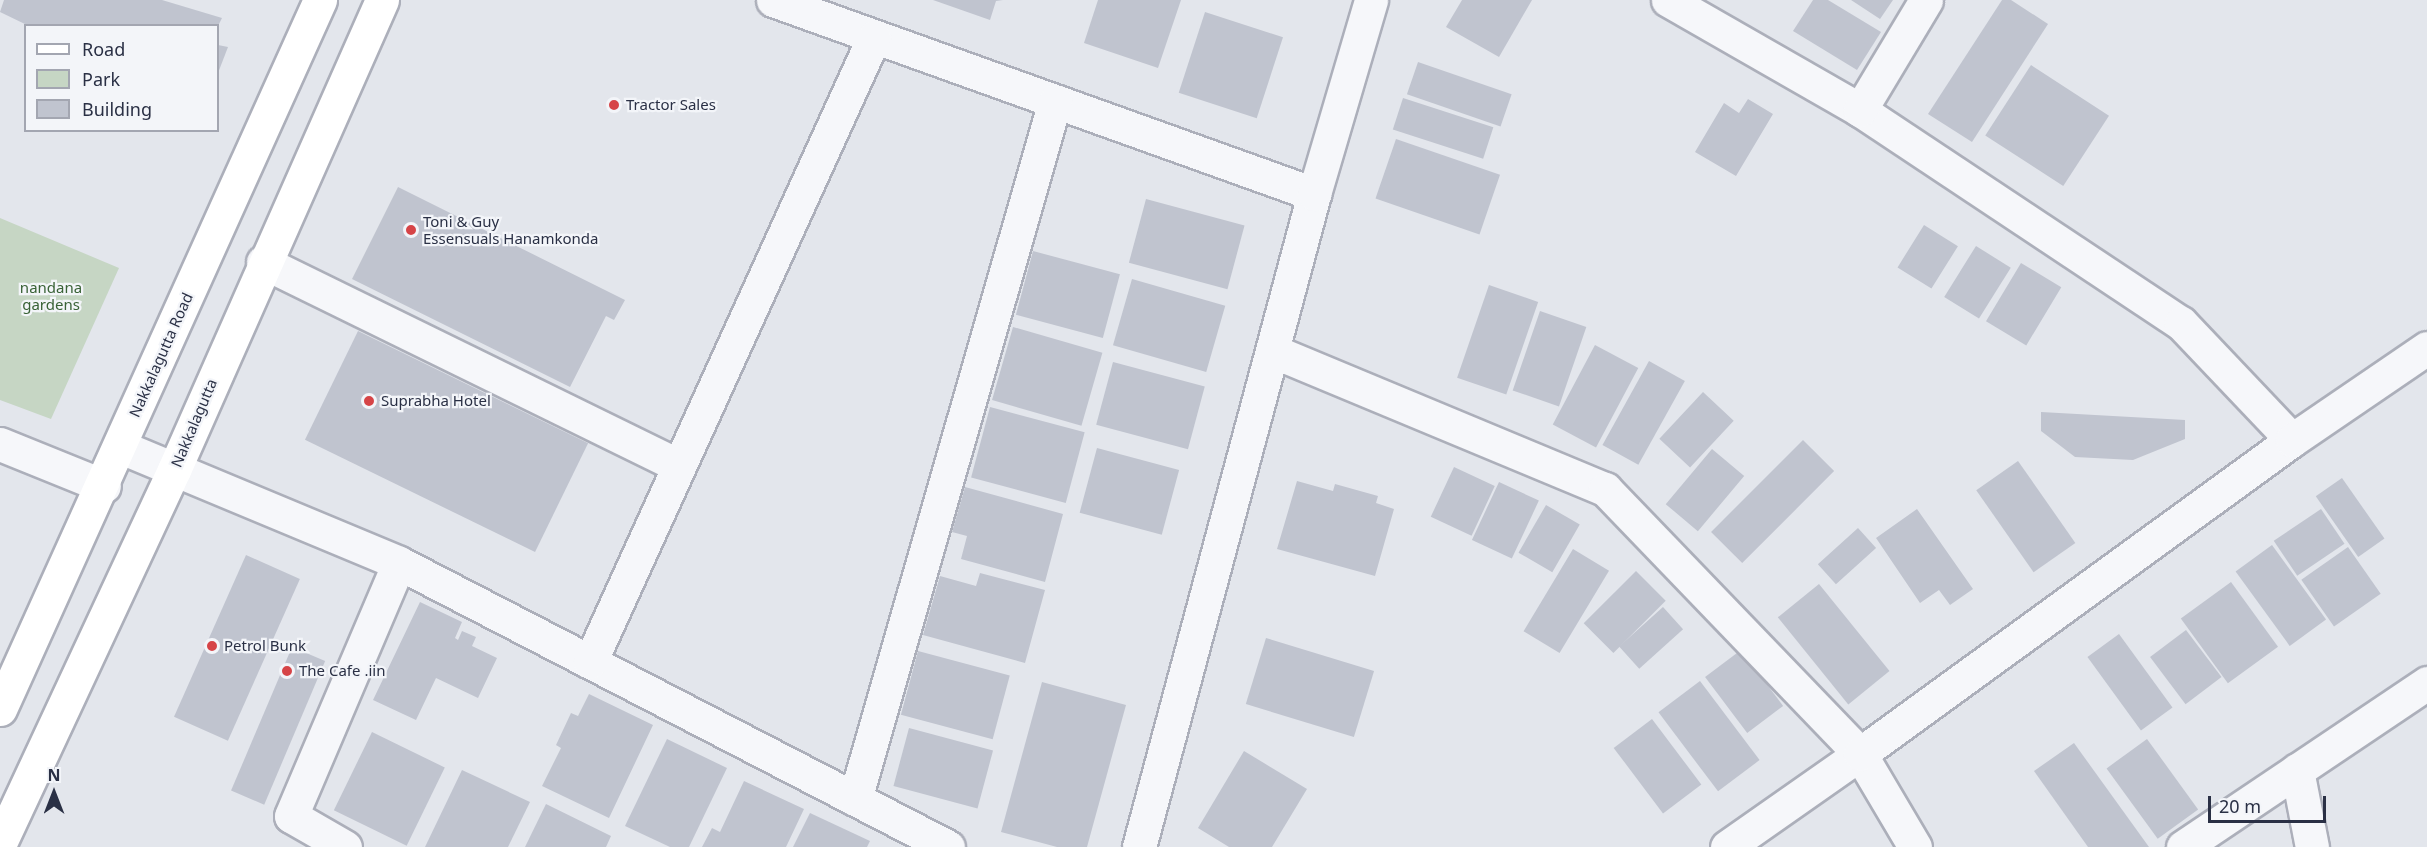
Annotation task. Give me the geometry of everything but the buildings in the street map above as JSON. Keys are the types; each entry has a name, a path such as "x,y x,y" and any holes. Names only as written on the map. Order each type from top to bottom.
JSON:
{"main road":[{"name":"Nakkalagutta Road","path":"0,709 104,486 320,0"},
{"name":"Nakkalagutta","path":"0,843 174,470 263,262 382,0"}],"street":[{"path":"772,0 1314,194"},
{"path":"1149,842 1314,194 1371,0"},
{"path":"1668,0 1860,110 2181,323 2292,440"},
{"path":"1860,110 1926,0"},
{"path":"590,662 874,37"},
{"path":"855,799 1055,101"},
{"path":"263,262 679,466"},
{"path":"1727,847 1860,754 2292,440 2427,348"},
{"path":"1273,351 1605,489 1860,754 1915,847"},
{"path":"0,444 104,486"},
{"path":"121,447 399,563 948,847"},
{"path":"345,847 291,816 399,563"},
{"path":"2183,847 2427,683"},
{"path":"2297,770 2312,847"}],"green space":[{"name":"nandana gardens","path":"0,218 119,268 51,419 0,400"}],"place":[{"name":"Tractor Sales","path":"614,105"},
{"name":"Toni & Guy Essensuals Hanamkonda","path":"411,230"},
{"name":"Suprabha Hotel","path":"369,401"},
{"name":"Petrol Bunk","path":"212,646"},
{"name":"The Cafe .iin","path":"287,671"}]}
